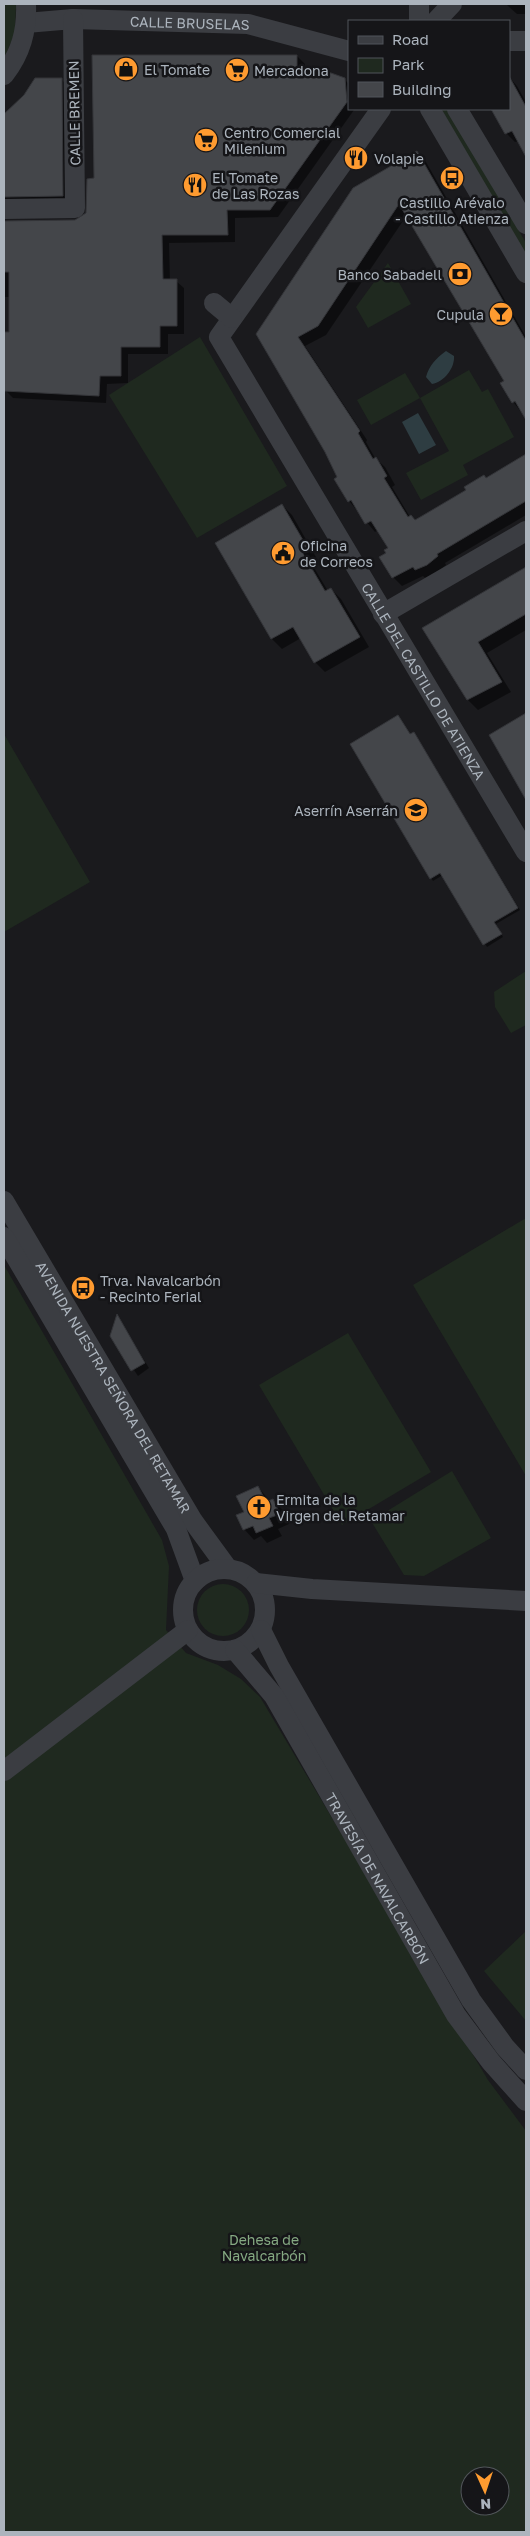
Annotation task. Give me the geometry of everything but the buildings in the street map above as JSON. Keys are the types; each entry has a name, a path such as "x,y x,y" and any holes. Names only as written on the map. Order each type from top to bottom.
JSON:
{"street":[{"path":"419,4 419,20"},
{"path":"437,20 452,4"},
{"path":"4,76 13,64 22,44 26,13"},
{"name":"CALLE BRUSELAS","path":"26,13 73,19 248,24 348,52"},
{"name":"CALLE BREMEN","path":"4,209 75,208 73,19"},
{"path":"510,41 526,41"},
{"name":"CALLE DEL CASTILLO DE ATIENZA","path":"381,110 220,337 526,852"},
{"path":"431,110 526,273"},
{"path":"458,110 526,224"},
{"path":"214,303 232,318"},
{"path":"383,614 526,531"},
{"name":"AVENIDA NUESTRA SEÑORA DEL RETAMAR","path":"4,1201 193,1521 228,1569"},
{"name":"AVENIDA NUESTRA SEÑORA DEL RETAMAR","path":"4,1237 176,1528 195,1581"},
{"path":"228,1569 239,1572 256,1584 263,1595 266,1608 261,1630 254,1639 235,1650 221,1651 208,1648 196,1640 188,1630 183,1617 183,1604 187,1592 195,1581 210,1571 228,1569"},
{"path":"256,1584 312,1589 526,1600"},
{"path":"266,1608 283,1597 312,1589"},
{"path":"4,1771 188,1630"},
{"name":"TRAVESÍA DE NAVALCARBÓN","path":"261,1630 279,1666 471,2000 505,2047 526,2070"},
{"name":"TRAVESÍA DE NAVALCARBÓN","path":"235,1650 274,1696 456,2015 491,2062 526,2101"}],"green space":[{"path":"4,4 16,4 15,33 4,59"},
{"path":"442,110 448,110 526,243 526,259"},
{"path":"388,263 411,304 368,328 356,307"},
{"path":"200,337 287,486 197,538 109,395"},
{"path":"469,370 482,392 488,389 514,437 463,465 468,475 421,500 406,473 449,451 420,398"},
{"path":"405,373 420,398 371,425 357,400"},
{"path":"4,734 90,882 4,932"},
{"path":"526,971 526,1025 511,1033 495,1007 494,992"},
{"path":"526,1218 526,1476 413,1285"},
{"name":"Dehesa de Navalcarbón","path":"4,1265 162,1540 169,1566 166,1630 186,1653 218,1665 241,1679 260,1697 488,2080 526,2131 526,2532 4,2532"},
{"path":"348,1333 431,1472 342,1525 259,1385"},
{"path":"452,1471 491,1538 424,1576 404,1575 371,1521"},
{"path":"223,1584 233,1586 241,1592 247,1600 249,1610 247,1620 241,1628 233,1634 223,1636 213,1634 205,1628 199,1620 197,1610 199,1600 205,1592 213,1586"},
{"path":"526,1931 526,2021 484,1971"}],"shaded area":[{"path":"446,351 454,356 451,370 441,380 432,384 426,377 427,373 433,362"},
{"path":"418,413 436,445 419,454 402,422"}],"place":[{"name":"El Tomate","path":"126,69"},
{"name":"Mercadona","path":"237,70"},
{"name":"Centro Comercial Milenium","path":"206,140"},
{"name":"Volapie","path":"356,158"},
{"name":"Castillo Arévalo - Castillo Atienza","path":"452,178"},
{"name":"El Tomate de Las Rozas","path":"195,185"},
{"name":"Banco Sabadell","path":"460,274"},
{"name":"Cupula","path":"501,314"},
{"name":"Oficina de Correos","path":"283,553"},
{"name":"Aserrín Aserrán","path":"416,810"},
{"name":"Trva. Navalcarbón - Recinto Ferial","path":"83,1288"},
{"name":"Ermita de la Virgen del Retamar","path":"259,1507"}]}
